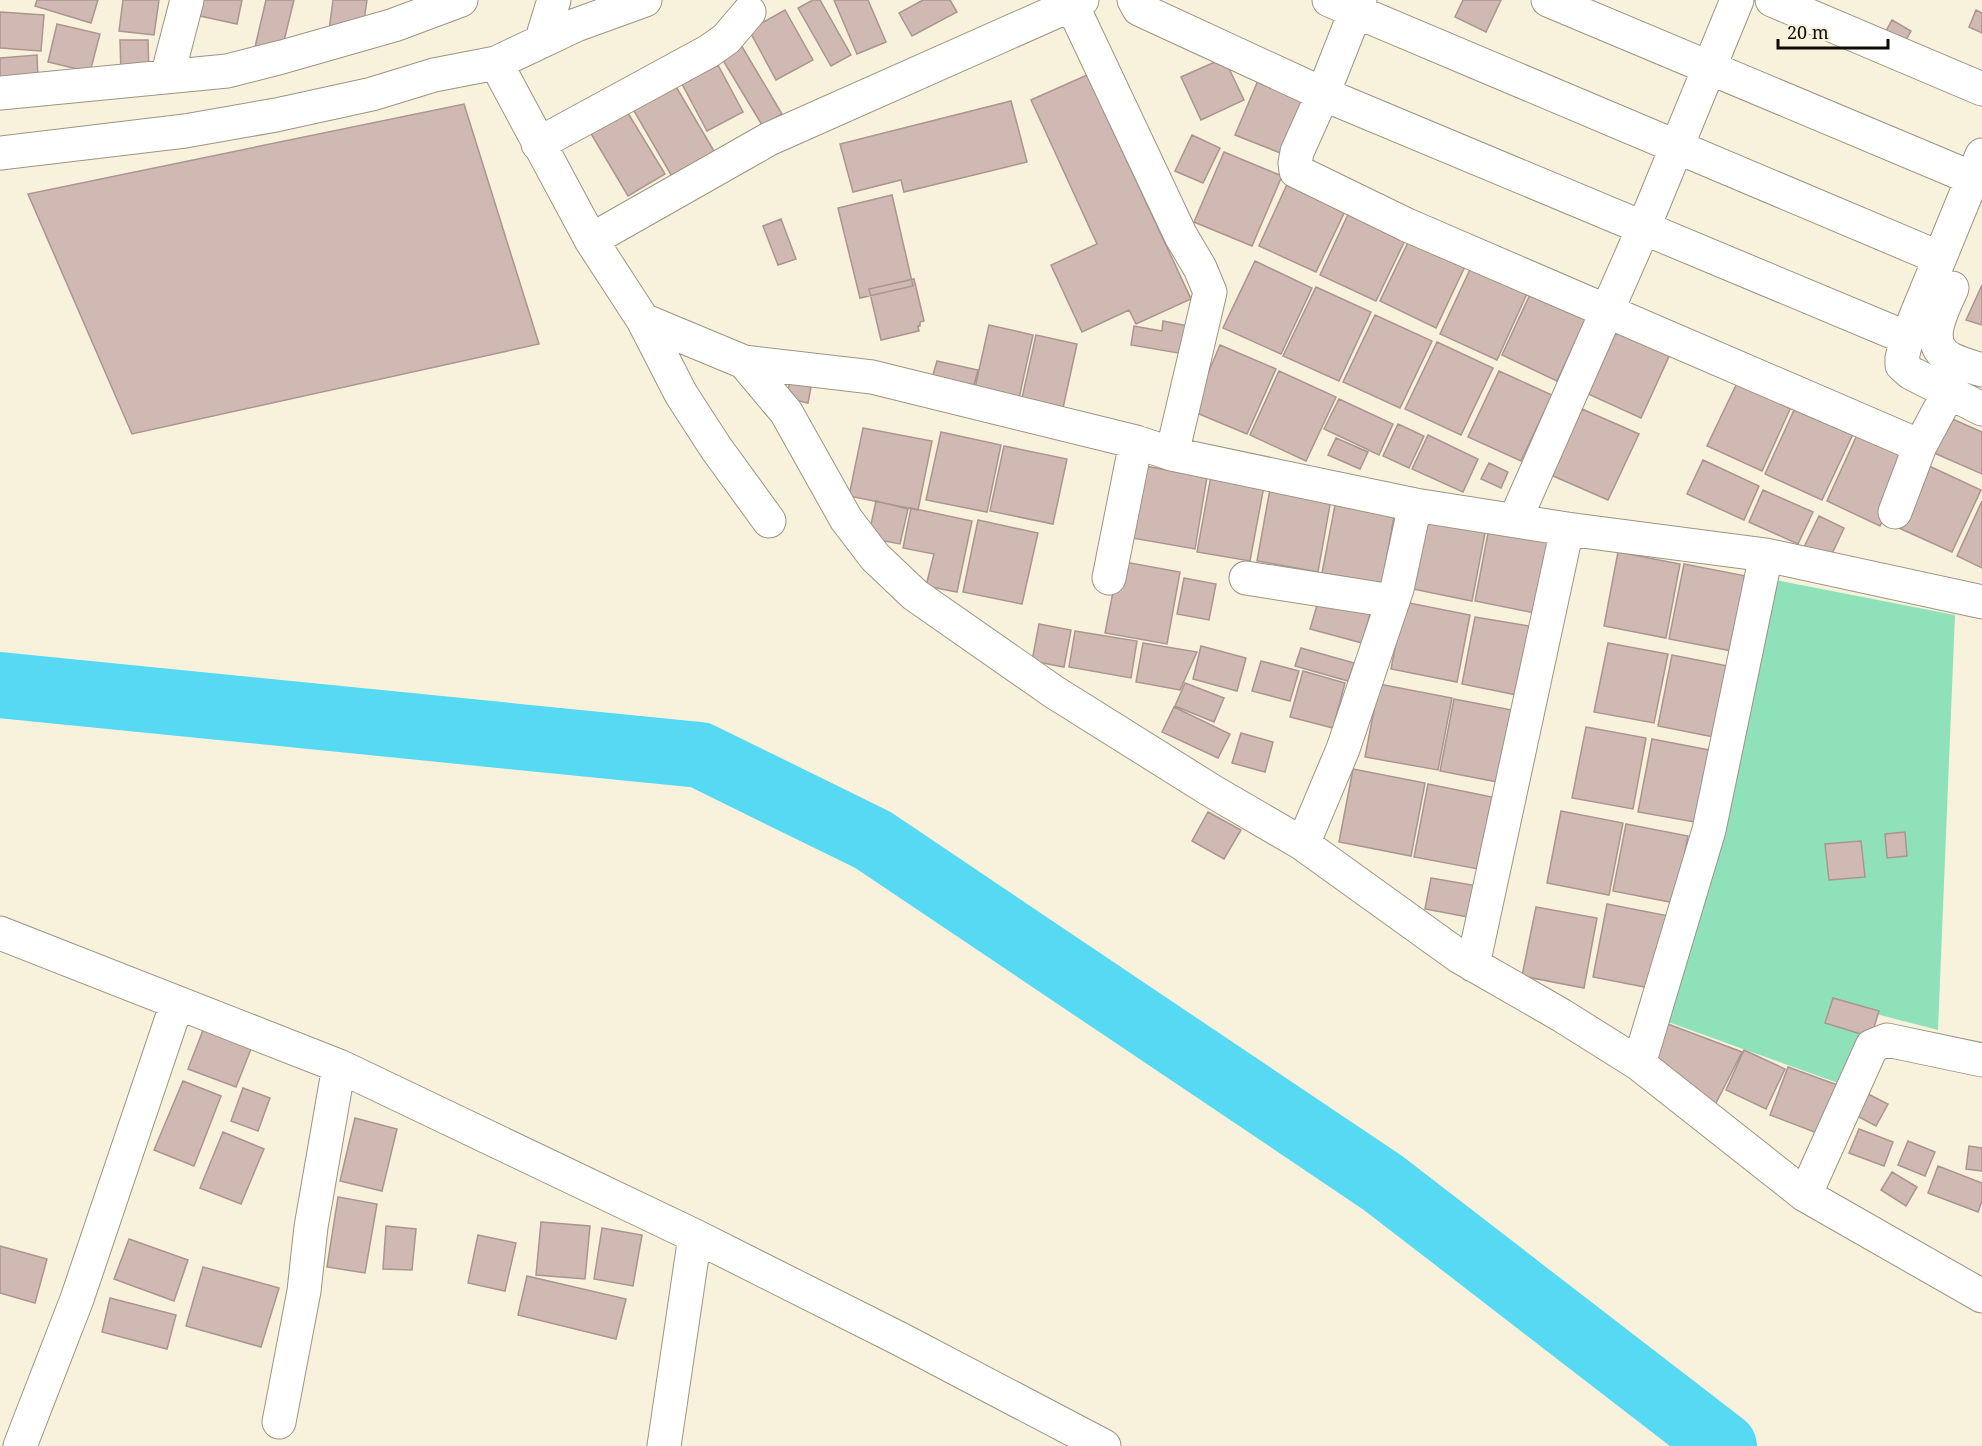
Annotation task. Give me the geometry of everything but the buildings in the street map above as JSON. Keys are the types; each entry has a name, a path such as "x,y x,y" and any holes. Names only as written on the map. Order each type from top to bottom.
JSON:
{"street":[{"path":"167,77 187,0"},
{"path":"0,93 227,71 394,25 461,0"},
{"path":"542,39 554,0"},
{"path":"0,153 185,131 276,116 372,94 434,75 496,63 542,39 645,0"},
{"path":"1134,0 1138,9 1323,94 1907,338"},
{"path":"1548,0 1708,69 1977,167 1907,338 1902,364 1911,373 1982,409"},
{"path":"1515,520 1608,312 1737,0"},
{"path":"1772,0 1982,89"},
{"path":"591,240 768,139 1077,2 1181,236 1200,268 1210,292 1172,454"},
{"path":"1920,446 1407,225 1296,171 1294,163 1323,94 1348,4 1677,148 1940,258"},
{"path":"538,144 709,51 726,39 748,12"},
{"path":"496,63 591,240 643,320 681,394 769,521"},
{"path":"1982,214 1935,328 1937,345 1949,358 1982,370"},
{"path":"643,320 744,362 872,377 1136,442 1172,454 1415,505 1567,529 1766,555 1982,602"},
{"path":"744,362 786,412 846,519 875,557 915,595 1054,692 1212,791 1303,844 1473,965 1561,1015 1639,1064 1805,1195 1982,1296"},
{"path":"1895,512 1920,446 1949,392"},
{"path":"1109,578 1136,442"},
{"path":"1303,844 1343,749 1392,602 1415,505"},
{"path":"1473,965 1567,529"},
{"path":"1639,1064 1709,830 1766,555"},
{"path":"1246,578 1392,602"},
{"path":"0,933 339,1066 695,1236 1104,1446"},
{"path":"20,1446 77,1299 177,1003"},
{"path":"1805,1195 1872,1046 1887,1040 1982,1060"},
{"path":"279,1422 304,1291 311,1227 339,1066"},
{"path":"663,1446 695,1236"}],"green space":[{"path":"1775,580 1955,615 1938,1030 1876,1014 1849,1087 1668,1022"}],"waterway":[{"path":"0,685 700,755 873,840 1383,1183 1724,1446"}]}
